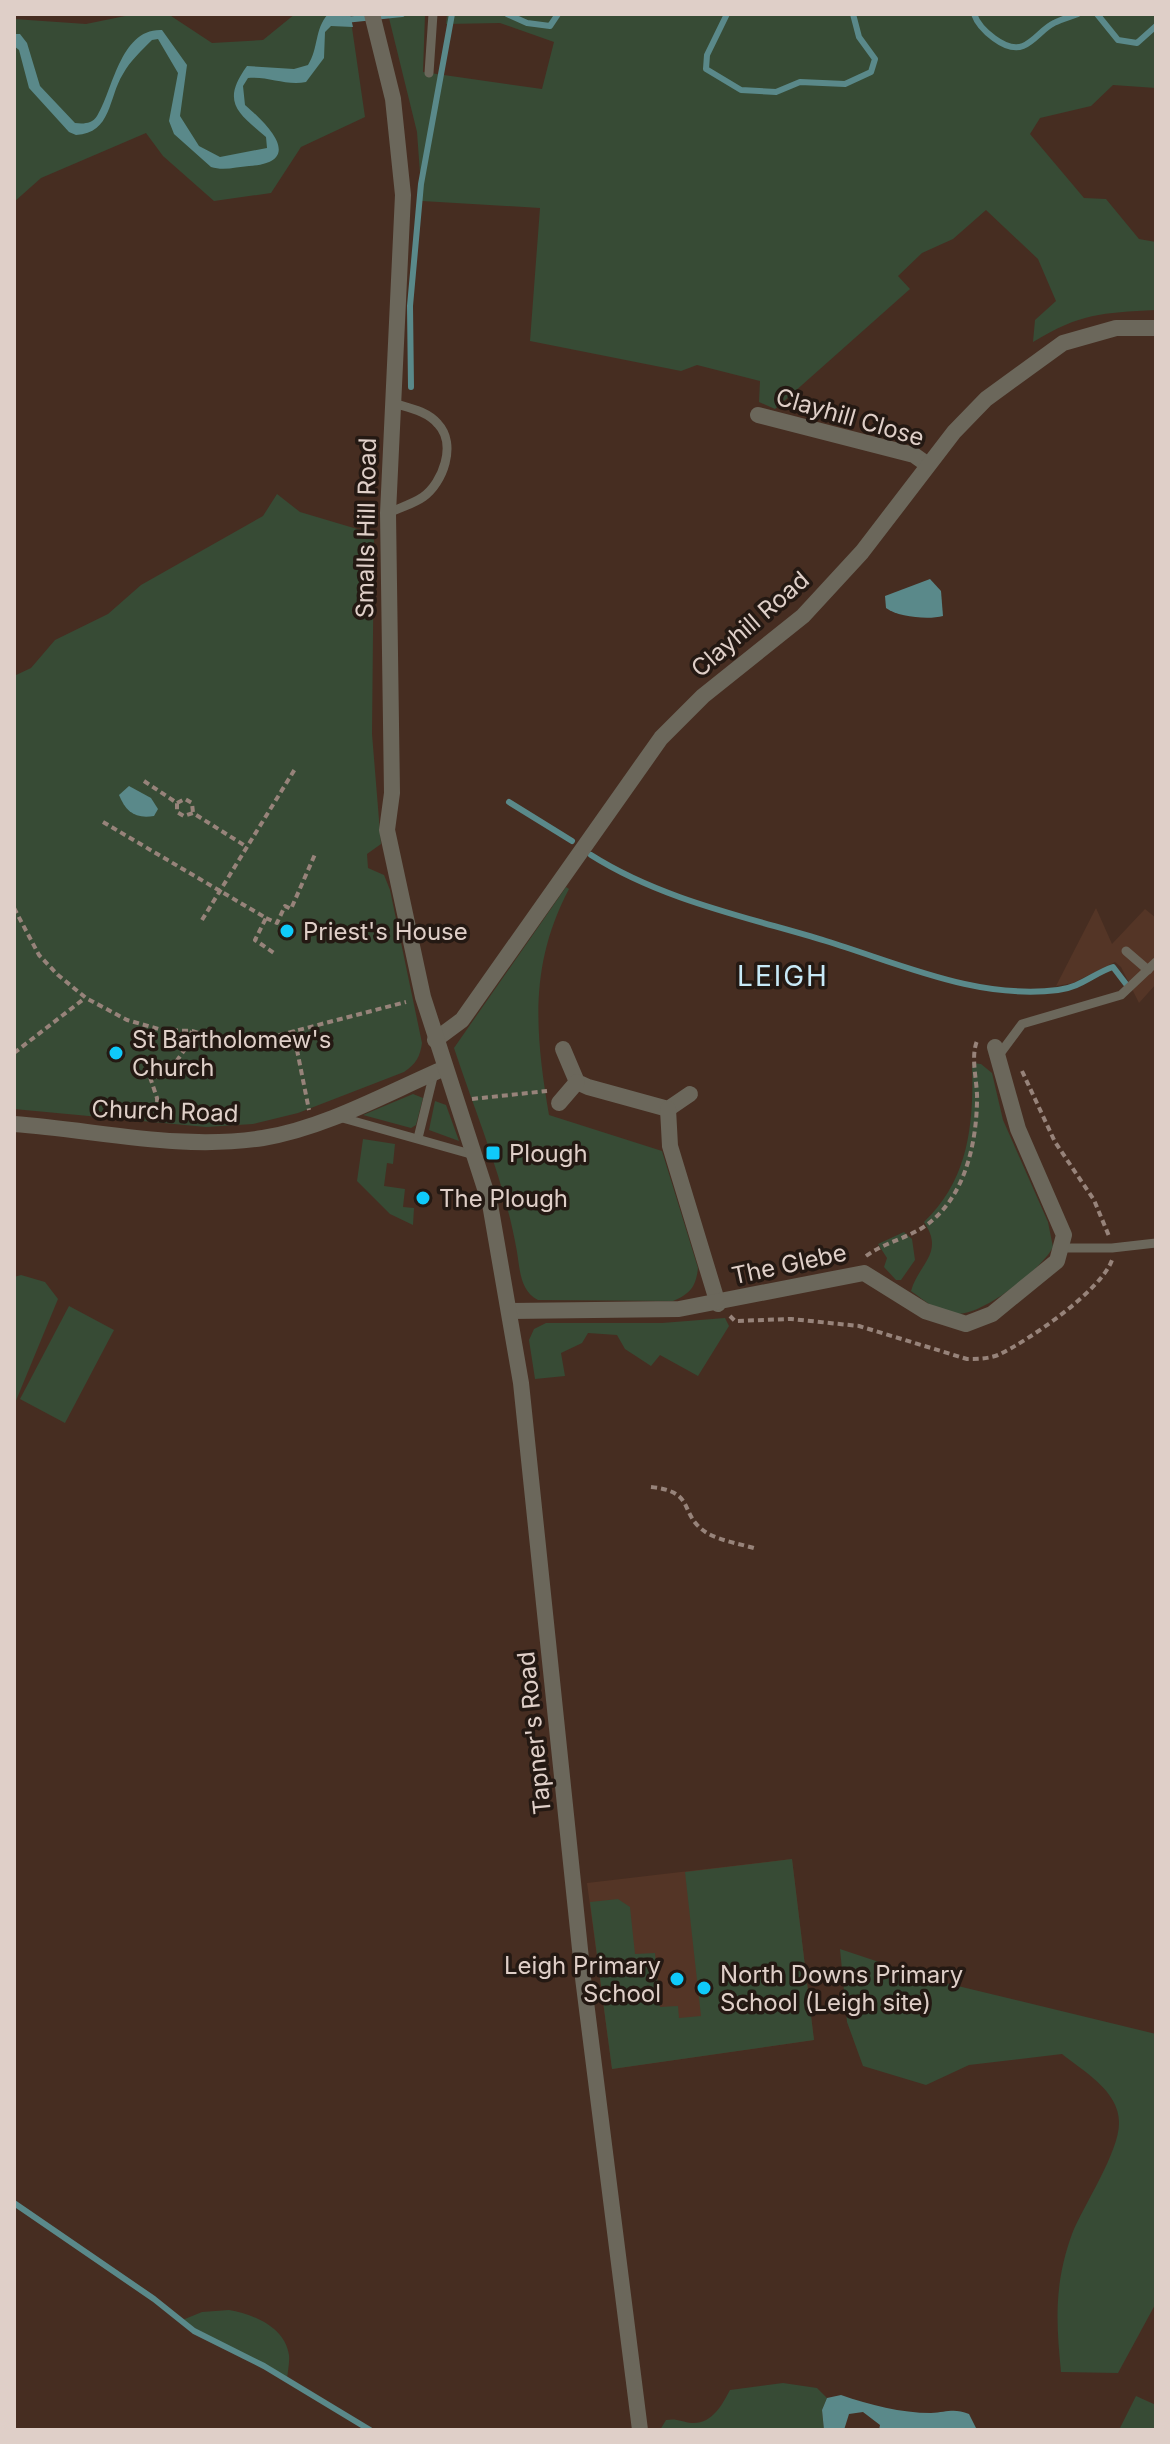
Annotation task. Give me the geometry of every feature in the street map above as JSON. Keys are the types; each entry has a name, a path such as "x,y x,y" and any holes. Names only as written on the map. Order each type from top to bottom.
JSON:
{"street":[{"name":"Smalls Hill Road","path":"372,14 393,99 403,195 402,268 388,513 392,793 387,830 435,1040"},
{"name":"Clayhill Road","path":"435,1040 462,1020 661,738 703,696 803,616 862,552 928,465 986,399 1063,343 1116,328 1156,328"},
{"name":"Clayhill Close","path":"758,415 914,455 928,465"},
{"name":"Tapner's Road","path":"435,1040 440,1070 455,1100 490,1204 521,1383 583,1978 640,2430"},
{"path":"563,1049 575,1084"},
{"path":"997,1051 1018,1129 1064,1235 1063,1248"},
{"name":"Church Road","path":"14,1124 157,1140 213,1142 265,1138 311,1124 440,1070"},
{"path":"559,1103 575,1084"},
{"path":"575,1084 668,1109 690,1094"},
{"path":"668,1109 670,1146 718,1304"},
{"name":"The Glebe","path":"510,1311 679,1309 718,1304 864,1273 925,1311 966,1324 992,1314 1057,1261 1063,1248"}],"lane":[{"path":"429,73 433,14"},
{"path":"388,513 422,498 432,488 444,467 447,451 446,436 439,425 425,413 393,403"},
{"path":"1126,951 1148,970"},
{"path":"997,1051 1022,1024 1121,995 1156,962"},
{"path":"418,1138 440,1070"},
{"path":"334,1115 357,1125 418,1138 474,1155"},
{"path":"1063,1248 1112,1248 1156,1243"}],"path":[{"path":"202,920 295,769"},
{"path":"144,781 177,803"},
{"path":"177,803 185,799 192,803 193,813"},
{"path":"177,803 177,812 184,816 193,813"},
{"path":"193,813 247,847"},
{"path":"103,822 277,923 285,906 291,909 316,852"},
{"path":"14,908 39,955 86,998 127,1020 162,1030 192,1031 241,1045 423,997"},
{"path":"266,918 255,940 274,953"},
{"path":"14,1053 86,998"},
{"path":"293,1030 311,1124"},
{"path":"157,1140 157,1098 150,1077 167,1075 187,1046 192,1031"},
{"path":"864,1273 859,1261 921,1228 954,1195 973,1138 978,1091 973,1051 978,1038"},
{"path":"718,1304 735,1321 791,1319 837,1323 890,1334 967,1359 983,1359 1018,1344 1092,1289 1108,1273 1112,1248 1106,1222 1055,1142 1021,1069"},
{"path":"455,1100 575,1084"},
{"path":"651,1487 673,1489 684,1499 695,1522 708,1533 757,1549"}],"shaded area":[{"path":"1096,908 1112,944 1145,909 1156,918 1156,984 1139,1003 1121,967 1115,962 1073,983 1056,986"},
{"name":"North Downs Primary School (Leigh site)","path":"792,1859 814,2040 612,2069 587,1883"}],"green space":[{"path":"135,14 168,14 212,43 263,40 295,14 350,14 365,117 301,147 271,193 214,201 163,156 146,133 41,178 14,202 14,19 86,24"},
{"path":"388,14 425,14 423,72 542,89 554,42 500,23 446,24 447,14 1156,14 1156,88 1113,85 1091,106 1040,118 1030,134 1084,198 1106,199 1139,239 1156,242 1156,310 1092,316 1065,325 1033,342 1035,320 1056,301 1038,259 986,210 953,239 922,253 898,276 910,289 775,409 759,402 760,381 697,365 681,371 530,341 540,208 422,201 417,132"},
{"path":"277,494 300,512 374,534 372,734 381,844 367,854 368,868 384,875 390,890 422,1043 419,1056 404,1072 298,1113 253,1124 206,1127 14,1109 14,676 31,668 55,640 108,614 141,585 263,516"},
{"path":"566,887 569,889 556,917 541,972 539,1027 549,1115 662,1151 698,1268 691,1289 673,1301 538,1300 532,1296 522,1279 498,1174 454,1048"},
{"path":"972,1063 981,1064 992,1073 1003,1120 1048,1222 1053,1247 1037,1267 1010,1290 981,1307 956,1314 938,1309 911,1291 931,1250 930,1233 924,1222 951,1187 966,1149 972,1107"},
{"path":"413,1094 423,1098 416,1125 411,1128 363,1115"},
{"path":"435,1101 446,1105 459,1141 429,1130"},
{"path":"363,1139 395,1144 393,1164 387,1163 384,1186 405,1189 403,1207 414,1208 413,1225 390,1214 357,1181"},
{"path":"904,1232 912,1239 915,1260 901,1280 896,1280 884,1267 887,1258 878,1244"},
{"path":"21,1275 45,1282 58,1299 15,1403 14,1277"},
{"path":"69,1306 114,1330 65,1423 20,1399"},
{"path":"725,1318 729,1326 698,1376 660,1355 651,1366 625,1349 617,1335 588,1333 582,1343 561,1353 565,1376 535,1379 529,1340 534,1329 546,1323 662,1323"},
{"name":"North Downs Primary School (Leigh site)","path":"792,1859 814,2040 612,2069 590,1902 618,1899 630,1907 635,1954 655,1953 660,2007 678,2006 679,2018 701,2016 685,1872"},
{"path":"840,1949 933,1980 1156,2034 1156,2303 1118,2373 1061,2372 1058,2319 1059,2286 1066,2252 1118,2134 1117,2111 1107,2091 1062,2054 969,2065 926,2085 863,2066 847,2022"},
{"path":"229,2310 257,2319 281,2337 289,2355 287,2382 180,2321 202,2312"},
{"path":"783,2383 817,2388 827,2398 822,2410 824,2430 660,2430 666,2420 692,2423 711,2417 730,2390"},
{"path":"1136,2396 1156,2405 1156,2430 1119,2430"}],"water":[{"path":"328,14 350,14 353,27 331,26 325,32 324,58 306,82 248,78 243,86 245,105 271,131 279,150 276,157 266,163 230,168 211,167 174,134 169,121 178,73 158,39 152,40 126,69 103,121 88,133 76,135 69,132 29,88 19,50 14,46 14,34 20,34 27,43 40,86 75,123 84,123 93,121 97,116 120,63 136,39 148,32 162,30 187,65 180,116 199,146 220,157 267,148 266,137 240,113 234,98 239,78 247,66 294,69 308,65"},
{"path":"930,579 941,591 943,616 913,617 886,608 885,596"},
{"path":"129,786 151,798 158,809 154,816 136,815 125,806 119,795"},
{"path":"841,2395 908,2412 964,2412 969,2414 977,2430 879,2430 880,2425 863,2412 849,2414 844,2430 824,2430 822,2410 827,2398"}],"waterway":[{"path":"345,20 402,14"},
{"path":"411,387 410,306 421,184 452,14"},
{"path":"507,14 527,23 550,26 558,14"},
{"path":"727,14 707,55 706,69 741,90 776,92 800,82 845,84 871,72 875,59 859,37 853,14"},
{"path":"974,14 994,38 1016,47 1027,44 1054,23 1078,14"},
{"path":"1097,14 1118,40 1137,43 1156,26"},
{"path":"509,802 572,841"},
{"path":"591,855 618,871 676,896 969,985 1028,992 1058,990 1113,967 1126,984"},
{"path":"14,2203 154,2299 194,2331 264,2366 370,2430"}],"place":[{"name":"Priest's House","path":"287,931"},
{"name":"St Bartholomew's Church","path":"116,1053"},
{"name":"Plough","path":"493,1153"},
{"name":"The Plough","path":"423,1198"},
{"name":"Leigh Primary School","path":"677,1979"},
{"name":"North Downs Primary School (Leigh site)","path":"704,1988"}],"district":[{"name":"LEIGH","path":"783,976"}]}
